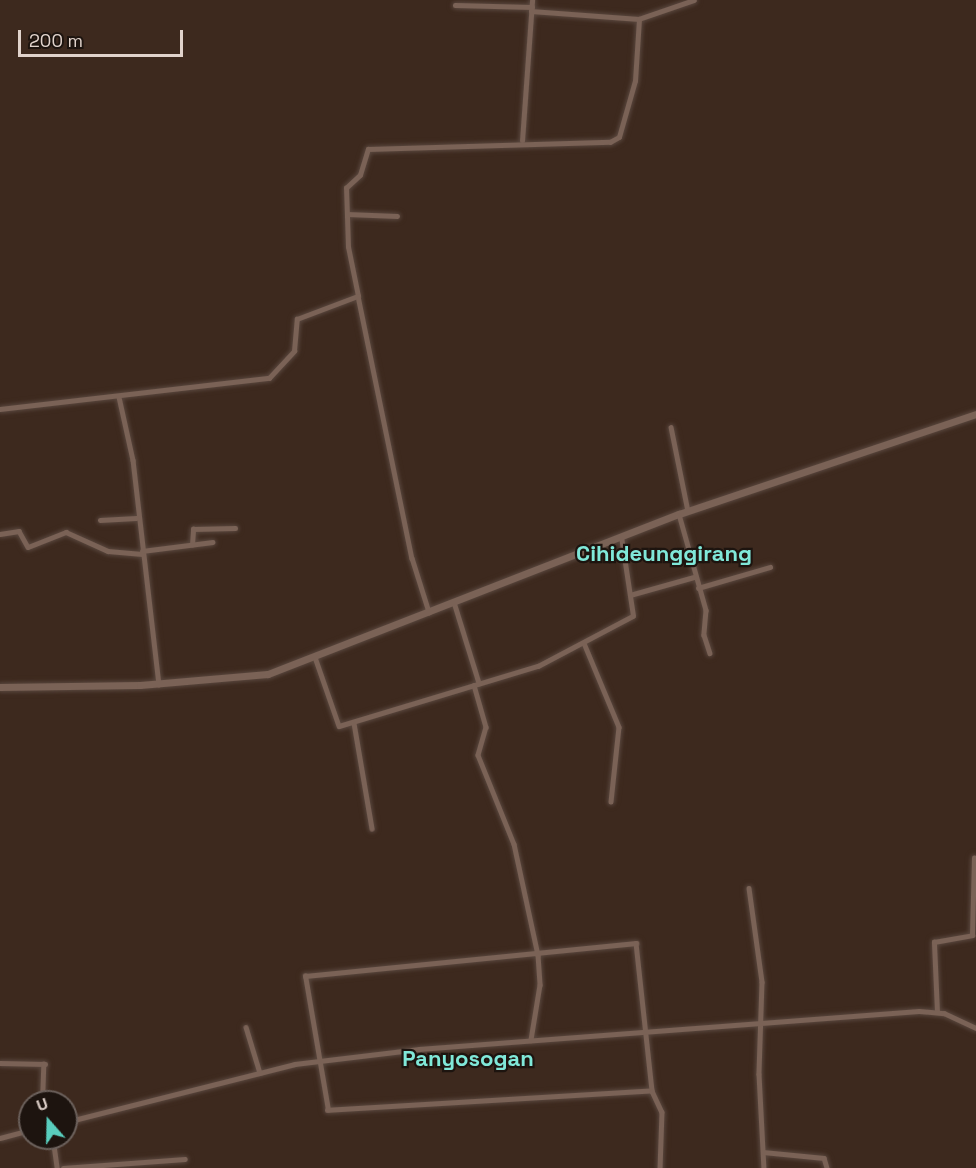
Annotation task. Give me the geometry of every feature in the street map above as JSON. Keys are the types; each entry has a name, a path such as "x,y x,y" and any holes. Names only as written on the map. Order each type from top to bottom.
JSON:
{"main road":[{"path":"0,687 159,684 256,677 315,657 679,514 976,414"}],"street":[{"path":"522,141 532,0"},
{"path":"455,5 639,19 694,0"},
{"path":"429,612 411,558 358,296 347,214 346,188 360,175 368,149 522,141 602,143 619,137 635,81 639,19"},
{"path":"347,214 397,216"},
{"path":"0,408 118,397 268,378 294,351 297,319 358,296"},
{"path":"118,397 133,460 136,518 159,684"},
{"path":"671,427 688,511"},
{"path":"679,514 698,588 710,653"},
{"path":"100,520 136,518"},
{"path":"192,544 193,529 235,528"},
{"path":"0,534 19,531 28,547 66,532 108,551 142,553 212,542"},
{"path":"315,657 334,722 354,723 538,666 633,616 621,537"},
{"path":"698,588 770,567"},
{"path":"630,595 694,577"},
{"path":"454,602 477,684 486,727 478,755 514,844 538,955 540,985 531,1040"},
{"path":"584,643 619,727 611,802"},
{"path":"354,723 372,828"},
{"path":"937,1012 934,942 970,937 975,919 975,861"},
{"path":"749,888 762,981 760,1020 764,1168"},
{"path":"652,1091 330,1110 324,1104 316,1061 307,974 639,945 652,1091 662,1112 660,1168"},
{"path":"78,1119 316,1061 760,1020 937,1012 976,1028"},
{"path":"246,1027 260,1073"},
{"path":"0,1063 44,1064 43,1090"},
{"path":"0,1138 18,1133"},
{"path":"55,1150 57,1168"},
{"path":"763,1152 824,1158 827,1168"},
{"path":"63,1168 185,1159"}],"district":[{"name":"Cihideunggirang","path":"664,554"},
{"name":"Panyosogan","path":"468,1059"}]}
